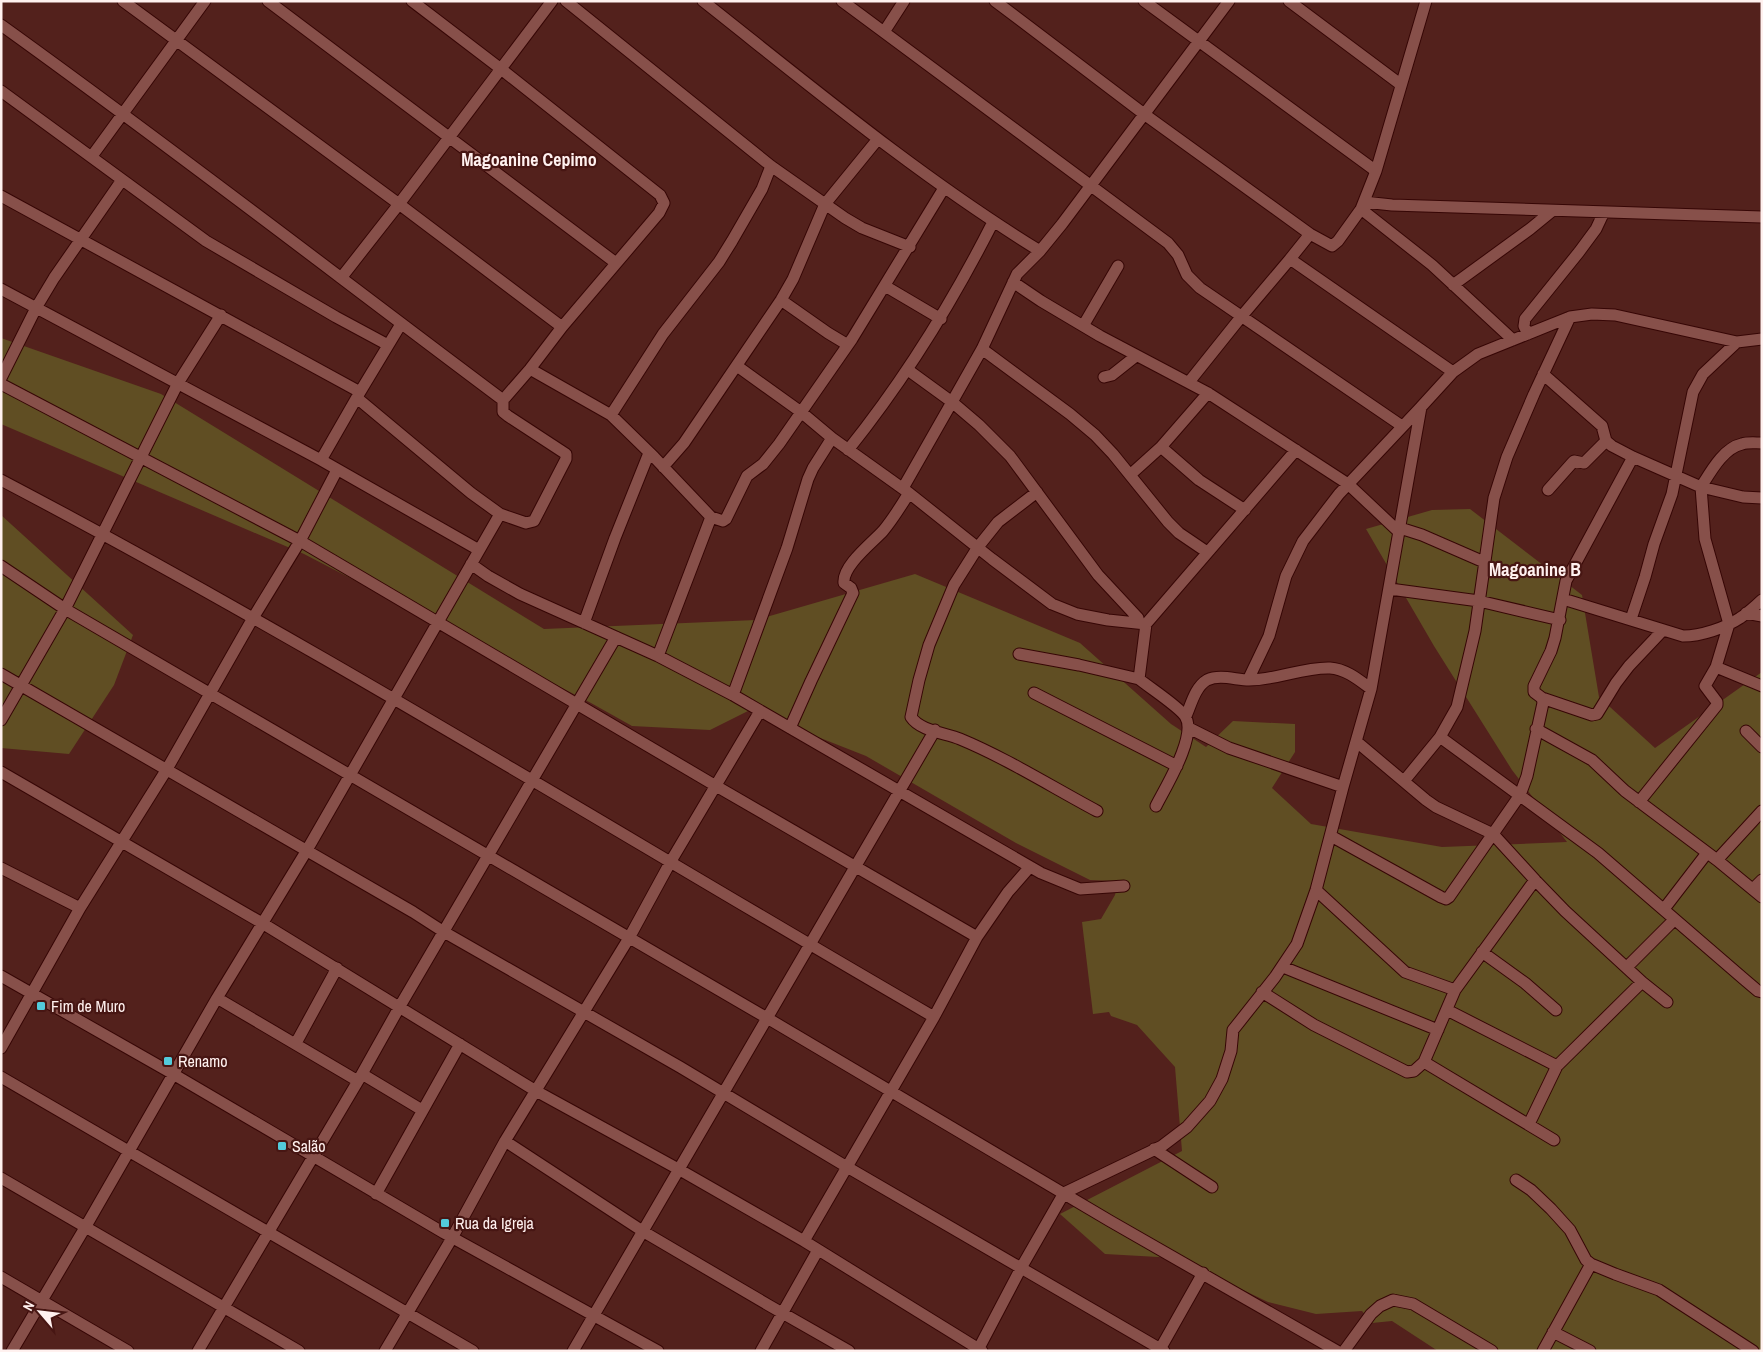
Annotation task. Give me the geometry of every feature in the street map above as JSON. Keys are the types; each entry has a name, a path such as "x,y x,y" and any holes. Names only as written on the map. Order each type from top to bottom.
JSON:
{"street":[{"path":"123,1 400,204 562,327"},
{"path":"92,156 205,1"},
{"path":"268,1 616,263"},
{"path":"1,196 221,315 358,395 471,493 500,514 530,523 534,521 566,459 566,454 503,412 503,400 659,213 664,203 663,199 501,69 412,1"},
{"path":"341,278 400,204 552,1"},
{"path":"566,1 770,166 862,228 910,247"},
{"path":"703,1 878,139 944,188 993,222 1040,251"},
{"path":"842,1 1168,243 1178,255 1187,275 1193,282 1402,426"},
{"path":"884,32 904,1"},
{"path":"995,1 1144,114 1310,234 1332,246 1338,241 1362,206 1376,171 1400,84 1426,1"},
{"path":"1144,1 1376,171"},
{"path":"790,728 853,593 851,588 844,583 844,577 856,560 897,513 906,491 952,402 982,349 1013,282 1023,267 1040,251 1091,185 1229,1"},
{"path":"1289,1 1400,84"},
{"path":"1,25 124,114 503,400"},
{"path":"1,91 206,241 388,345"},
{"path":"663,467 684,443 781,300 825,204 878,139"},
{"path":"611,415 663,334 719,262 762,189 770,166"},
{"path":"1,378 36,308 80,239 122,180"},
{"path":"530,369 611,415 712,517 723,521 747,476 763,464 848,345 910,247 944,188"},
{"path":"1362,206 1392,205 1762,217"},
{"path":"1362,206 1432,265 1512,340"},
{"path":"1453,285 1552,211"},
{"path":"1528,334 1524,326 1525,319 1596,229 1604,212"},
{"path":"848,450 908,370 941,318 993,222"},
{"path":"1188,382 1310,234"},
{"path":"1290,259 1453,372"},
{"path":"1083,326 1118,266"},
{"path":"1013,282 1083,326 1208,393 1348,484 1399,530 1422,535 1484,562"},
{"path":"885,286 941,318"},
{"path":"1,289 321,460 479,550"},
{"path":"781,300 848,345"},
{"path":"1248,680 1270,636 1286,576 1293,559 1315,523 1348,484 1453,372 1478,354 1570,318 1592,314 1615,315 1737,342 1762,339"},
{"path":"1,720 65,609 178,383 221,315"},
{"path":"1404,781 1440,737 1457,706 1475,631 1494,498 1507,457 1570,318"},
{"path":"321,460 401,324"},
{"path":"1631,620 1677,476 1693,392 1703,374 1737,342"},
{"path":"982,349 1070,414 1095,435 1158,511 1179,533 1207,552"},
{"path":"1104,377 1112,375 1136,356"},
{"path":"737,366 801,412 848,450 906,491 1035,592 1060,608 1077,614 1108,620 1143,624"},
{"path":"908,370 952,402 997,442 1037,492 1098,575 1143,624"},
{"path":"1543,374 1602,426 1606,442 1633,457 1700,487 1762,498"},
{"path":"1,384 300,541 977,937"},
{"path":"1130,475 1161,447 1208,393"},
{"path":"1,772 262,923 536,1091 804,1241 964,1346 980,1349 1021,1268 1064,1193 1162,1146 1187,1127 1210,1101 1222,1079 1231,1051 1233,1030 1283,967 1296,944 1316,890 1371,689 1421,407"},
{"path":"733,695 787,548 808,479 832,438"},
{"path":"1548,490 1574,461 1584,464 1606,442"},
{"path":"1639,802 1717,705 1717,702 1705,686 1716,667 1729,624 1705,539 1700,487 1726,453 1733,448 1741,444 1762,443"},
{"path":"1161,447 1199,480 1245,510"},
{"path":"1139,680 1143,624 1296,450"},
{"path":"584,623 649,453"},
{"path":"1633,457 1566,581 1560,620 1551,651 1534,686 1534,692 1542,698 1592,715 1597,714 1629,666 1663,630"},
{"path":"1,1048 80,908 167,769 253,618 300,541 337,470"},
{"path":"1,480 104,534 394,698 934,1016"},
{"path":"1037,492 998,522 978,547 954,585 930,646 911,717 914,721 961,739 987,752 1097,811"},
{"path":"12,1351 217,998 307,850 500,514"},
{"path":"658,656 712,517"},
{"path":"471,564 520,594 658,656 733,695 1029,868 1080,889 1124,886"},
{"path":"1,566 65,609 1337,1351"},
{"path":"1390,589 1479,601 1560,620"},
{"path":"1563,599 1683,636 1693,636 1729,624 1762,600"},
{"path":"1746,613 1762,616"},
{"path":"198,1351 360,1078 400,1006 616,637"},
{"path":"1019,654 1079,665 1139,680 1186,716 1189,728 1177,766 1156,806"},
{"path":"1716,667 1762,686"},
{"path":"1186,716 1199,688 1206,681 1215,678 1263,679 1295,672 1331,668 1355,677 1371,689"},
{"path":"1,674 414,912 444,932 724,1093 1161,1350 1203,1274"},
{"path":"1034,693 1177,766"},
{"path":"1331,836 1446,899 1520,795 1527,776 1543,703 1542,698"},
{"path":"385,1351 406,1312 452,1238 505,1142 629,938 671,861 760,711"},
{"path":"1189,728 1229,748 1343,787"},
{"path":"1536,729 1592,760 1625,792 1717,860 1757,893 1762,880"},
{"path":"574,1351 935,730"},
{"path":"1746,731 1762,747"},
{"path":"1440,737 1598,853 1664,909 1674,920 1758,991 1762,992"},
{"path":"1357,742 1436,807 1492,834 1535,880 1642,982 1667,1002"},
{"path":"1717,860 1762,811"},
{"path":"1664,909 1707,853"},
{"path":"1,868 80,908"},
{"path":"804,1241 934,1016 977,937 1008,892 1029,868"},
{"path":"1262,992 1314,1026 1407,1072 1414,1071 1424,1062 1455,990 1535,880"},
{"path":"1316,890 1405,972 1455,990"},
{"path":"1627,967 1674,920"},
{"path":"1482,952 1525,983 1556,1010"},
{"path":"1283,967 1438,1030"},
{"path":"296,1043 337,968"},
{"path":"1,976 173,1074 452,1238 658,1351"},
{"path":"1529,1124 1557,1066 1642,982"},
{"path":"217,998 360,1078 422,1110"},
{"path":"1447,1010 1557,1066"},
{"path":"376,1194 460,1044"},
{"path":"1424,1062 1554,1140"},
{"path":"1,1077 473,1351"},
{"path":"505,1142 644,1232 849,1351"},
{"path":"1154,1149 1212,1187"},
{"path":"1,1178 299,1351"},
{"path":"1516,1180 1531,1190 1570,1230 1586,1260 1591,1264 1659,1290 1753,1351"},
{"path":"761,1351 818,1250"},
{"path":"1543,1351 1591,1264"},
{"path":"1,1277 128,1351"},
{"path":"1344,1351 1371,1314 1380,1306 1393,1300 1413,1304 1492,1351"},
{"path":"1553,1332 1590,1351"}],"shaded area":[{"path":"1,338 161,394 544,629 756,620 915,574 1080,643 1171,724 1206,747 1233,721 1295,724 1295,752 1272,788 1311,824 1442,847 1567,842 1512,770 1434,646 1366,529 1432,510 1470,509 1582,595 1599,697 1655,748 1762,672 1762,1351 1438,1351 1392,1321 1372,1323 1362,1311 1316,1314 1268,1302 1176,1258 1105,1254 1060,1214 1182,1151 1175,1067 1137,1025 1111,1016 1109,1012 1093,1014 1082,922 1101,919 1115,895 1118,881 1090,880 1016,843 866,756 777,721 754,708 710,730 632,726 304,554 1,424"},
{"path":"1,515 133,635 114,685 69,754 1,748"}],"place":[{"name":"Fim de Muro","path":"41,1006"},
{"name":"Renamo","path":"168,1061"},
{"name":"Salão","path":"282,1146"},
{"name":"Rua da Igreja","path":"445,1223"}],"district":[{"name":"Magoanine Cepimo","path":"529,160"},
{"name":"Magoanine B","path":"1535,570"}]}
